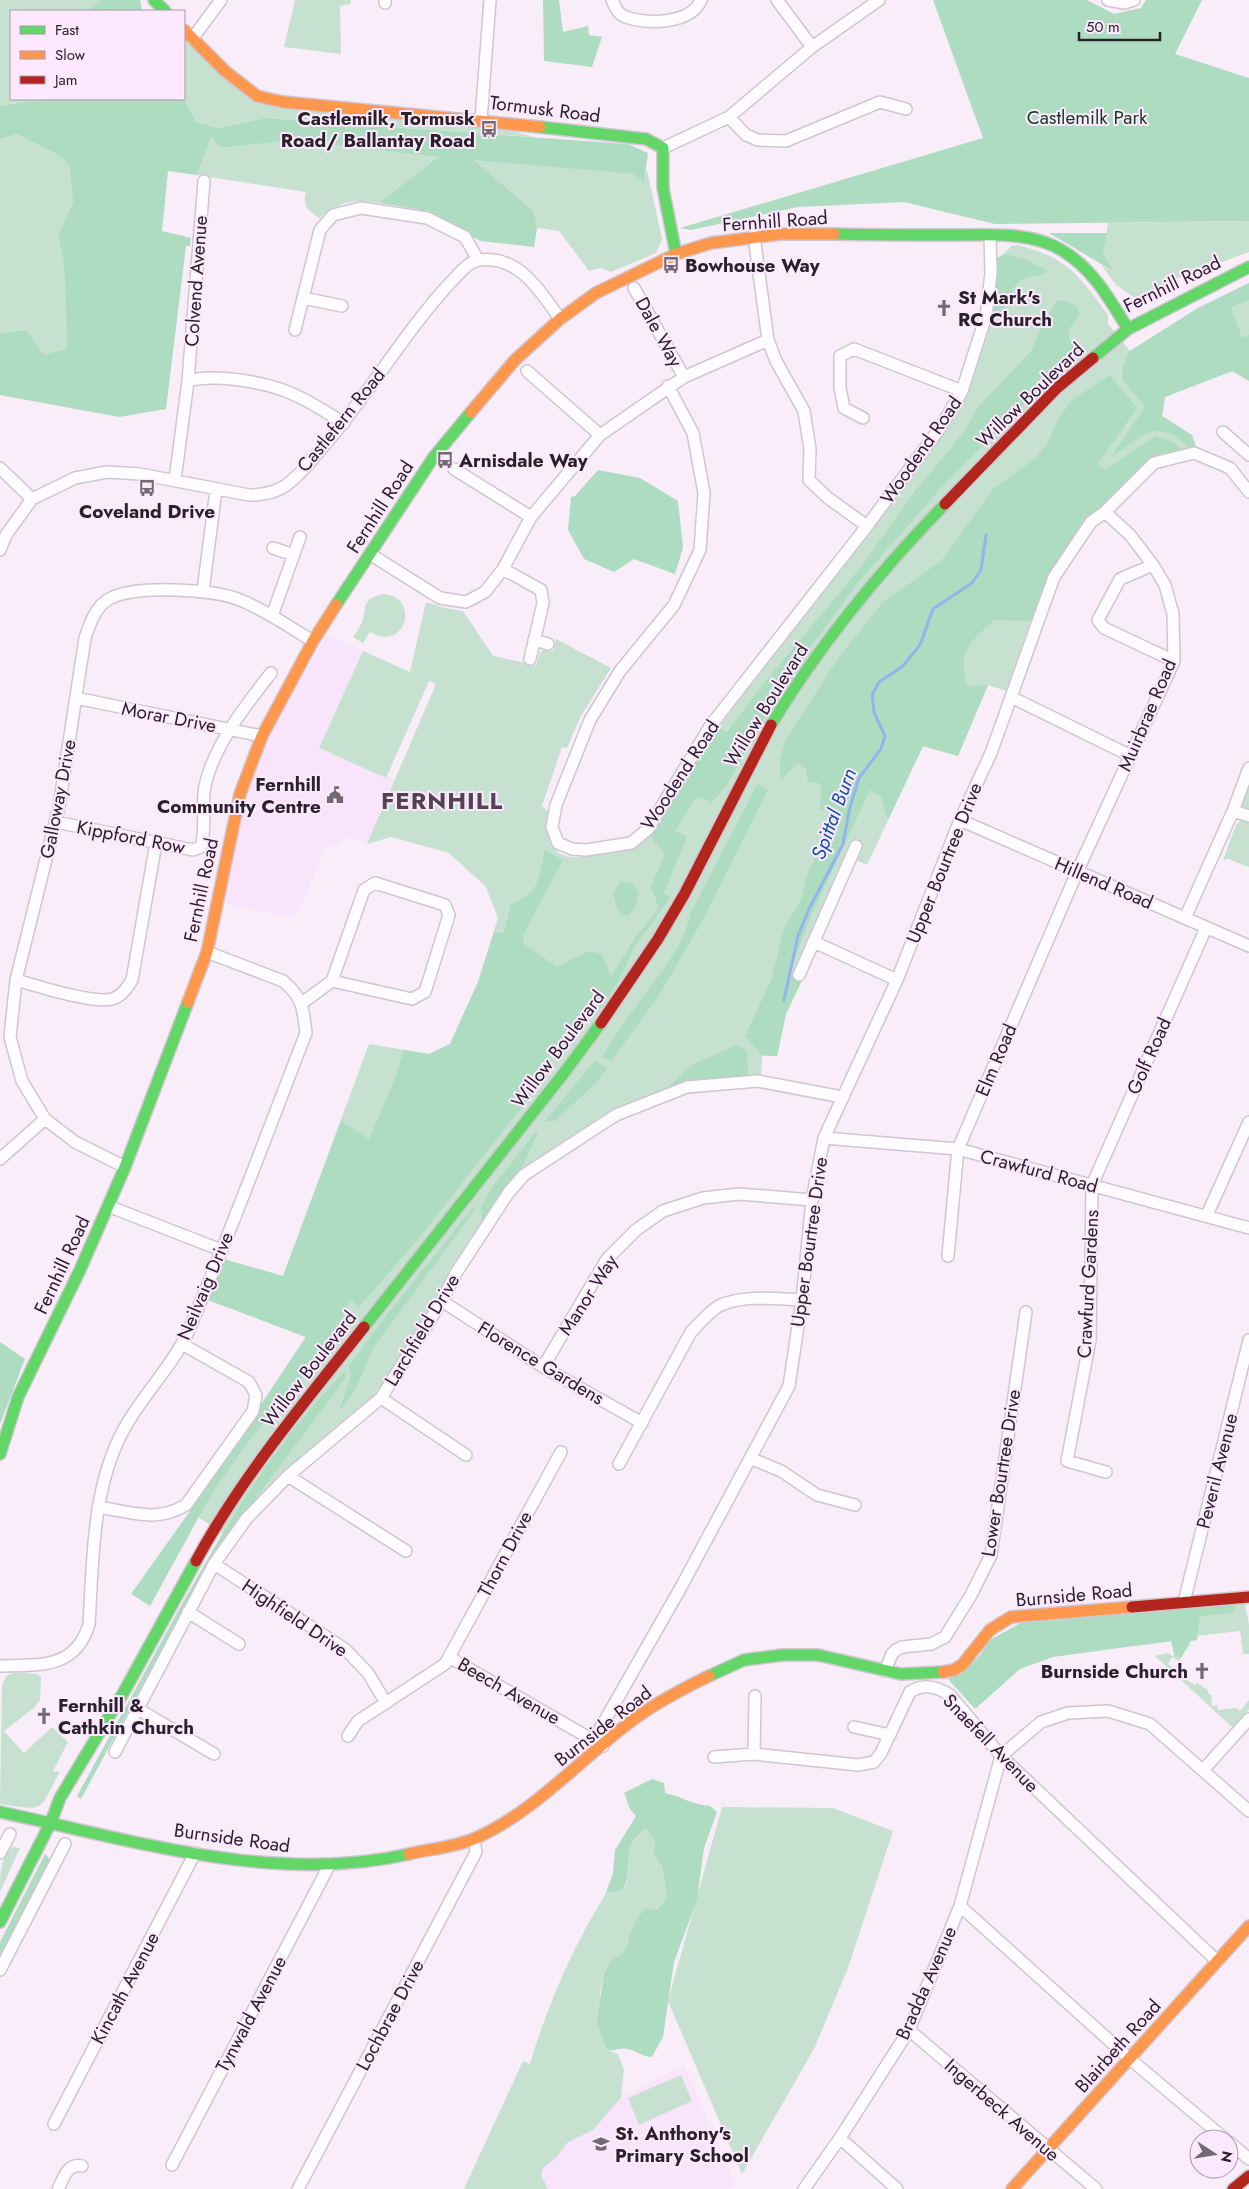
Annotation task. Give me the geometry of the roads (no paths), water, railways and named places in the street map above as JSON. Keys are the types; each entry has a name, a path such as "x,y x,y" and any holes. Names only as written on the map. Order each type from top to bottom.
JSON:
{"street":[{"path":"154,0 164,10"},
{"path":"192,39 221,0"},
{"path":"481,120 490,0"},
{"path":"612,0 616,9 625,17 653,23 684,16 698,7 700,0"},
{"path":"777,0 812,47"},
{"path":"676,254 664,207 660,168 664,148 728,117 812,47 879,0"},
{"path":"1108,0 1124,3 1134,0"},
{"name":"Tormusk Road","path":"185,31 225,71 257,96 304,105 481,120 646,139 664,148"},
{"path":"728,117 746,135 758,140 786,141 880,102 906,109"},
{"name":"Colvend Avenue","path":"175,480 188,381 204,181"},
{"path":"295,330 320,230 333,215 360,208 427,218 465,238 478,260 496,260 514,266 535,284 560,319"},
{"name":"Fernhill Road","path":"0,1454 18,1397 125,1167 207,952 240,794 262,736 313,641 370,554 440,450 515,360 560,319 596,293 676,254 711,243 754,236 782,234 990,236 1032,239 1048,243 1067,253 1082,265 1105,293 1128,329 1210,285 1249,267"},
{"path":"754,236 768,340 776,361 804,411 810,450 809,480 828,498 867,526"},
{"name":"Woodend Road","path":"668,386 693,432 704,493 700,550 674,605 620,671 590,720 556,805 552,827 558,843 572,850 631,843 648,829 711,725 867,526 940,428 962,392 986,316 991,273 990,236"},
{"name":"Castlefern Road","path":"0,550 6,536 32,499 75,478 107,472 140,474 249,495 265,494 284,487 302,470 344,423 438,296 464,268 478,260"},
{"name":"Dale Way","path":"634,288 684,377"},
{"path":"303,298 342,306"},
{"name":"Willow Boulevard","path":"0,1922 51,1822 60,1798 125,1690 198,1558 232,1501 272,1445 507,1142 564,1074 620,996 685,893 759,746 796,684 840,623 910,539 1051,394 1128,329"},
{"path":"370,554 440,598 466,602 485,592 503,569 531,517 600,435 668,386 768,340"},
{"path":"863,418 844,408 840,388 840,356 854,349 962,392"},
{"path":"527,371 600,435"},
{"path":"188,381 199,378 267,385 299,397 344,423"},
{"path":"1223,432 1249,455"},
{"name":"Upper Bourtree Drive","path":"603,1746 600,1729 789,1386 802,1300 812,1200 824,1138 897,980 960,820 991,753 1054,577 1091,522 1106,512 1154,463 1194,453 1230,468 1249,492"},
{"path":"0,468 32,499"},
{"path":"454,469 531,517"},
{"path":"203,591 216,490"},
{"name":"Muirbrae Road","path":"1077,872 1174,661 1173,614 1166,585 1154,564 1130,535 1106,512"},
{"path":"272,616 300,537"},
{"path":"273,548 294,555"},
{"path":"1154,564 1120,579 1098,620 1104,628 1174,661"},
{"path":"503,569 541,590 543,603 530,659"},
{"name":"Galloway Drive","path":"125,1167 75,1142 46,1119 22,1082 10,1037 16,980 56,822 85,638 93,615 111,598 141,591 203,591 239,599 272,616 313,641"},
{"path":"534,640 548,644"},
{"path":"231,729 241,711 271,673"},
{"path":"1011,697 1131,756"},
{"name":"Morar Drive","path":"76,698 262,736"},
{"name":"Kippford Row","path":"56,822 193,850 201,847 205,787 211,769 231,729"},
{"path":"1185,918 1233,811 1249,768"},
{"path":"1233,811 1249,816"},
{"name":"Hillend Road","path":"960,820 1249,946"},
{"path":"16,980 97,1000 113,999 125,991 132,980 156,843"},
{"path":"799,975 856,846"},
{"name":"Elm Road","path":"948,1256 958,1149 1077,872"},
{"path":"207,952 283,981 293,990 302,1003 332,980 364,890 375,883 445,906 449,915 425,992 412,999 332,980"},
{"name":"Golf Road","path":"1092,1185 1206,928"},
{"path":"814,942 897,980"},
{"name":"Neilvaig Drive","path":"0,1666 42,1665 61,1660 79,1646 85,1637 89,1624 98,1507 110,1459 123,1430 139,1403 182,1344 221,1250 306,1032 302,1003"},
{"name":"Larchfield Drive","path":"115,1752 214,1564 247,1518 288,1476 381,1398 442,1301 456,1272 509,1192 524,1175 616,1114 687,1087 755,1082 842,1097"},
{"path":"0,1159 46,1119"},
{"path":"1206,1215 1249,1122"},
{"name":"Crawfurd Road","path":"824,1138 958,1149 1249,1228"},
{"name":"Crawfurd Gardens","path":"1092,1185 1090,1340 1067,1461 1106,1472"},
{"name":"Manor Way","path":"543,1367 607,1259 636,1230 663,1211 703,1198 739,1194 812,1200"},
{"path":"108,1206 221,1250"},
{"path":"619,1464 691,1332 708,1315 722,1304 744,1299 802,1300"},
{"name":"Florence Gardens","path":"442,1301 543,1367 642,1423"},
{"name":"Lower Bourtree Drive","path":"885,1671 892,1654 896,1650 902,1647 932,1644 945,1637 971,1595 991,1555 1026,1312"},
{"name":"Peveril Avenue","path":"1184,1602 1249,1340"},
{"path":"98,1507 158,1516 172,1513 186,1505 253,1411 256,1394 249,1382 182,1344"},
{"path":"381,1398 466,1455"},
{"name":"Thorn Drive","path":"449,1657 560,1452"},
{"path":"750,1458 781,1471 817,1495 855,1505"},
{"path":"288,1476 406,1551"},
{"name":"Highfield Drive","path":"214,1564 345,1649 368,1673 386,1703"},
{"name":"Burnside Road","path":"0,1812 262,1864 330,1864 400,1856 474,1839 524,1810 630,1722 658,1703 744,1660 782,1655 818,1655 885,1671 914,1675 954,1670 962,1665 990,1630 1011,1617 1249,1597"},
{"path":"188,1612 239,1644"},
{"name":"Beech Avenue","path":"348,1736 358,1721 445,1664 449,1657 603,1746"},
{"name":"Snaefell Avenue","path":"714,1757 754,1754 858,1765 874,1762 890,1735 907,1696 914,1690 927,1686 950,1695 1000,1756 1217,1961"},
{"path":"754,1754 755,1696"},
{"path":"138,1709 214,1754"},
{"path":"1000,1756 1041,1722 1068,1713 1108,1711 1150,1724 1204,1769 1249,1811"},
{"path":"1204,1769 1249,1719"},
{"path":"854,1727 890,1735"},
{"name":"Bradda Avenue","path":"804,2189 840,2138 909,2030 960,1906 1000,1756"},
{"path":"0,1853 10,1834"},
{"name":"Lochbrae Drive","path":"298,2189 476,1852 474,1839"},
{"path":"0,1970 65,1844"},
{"name":"Kincath Avenue","path":"54,2124 195,1852"},
{"name":"Tynwald Avenue","path":"172,2165 330,1864"},
{"path":"960,1906 1130,2059 1213,2129"},
{"name":"Blairbeth Road","path":"1012,2189 1249,1926"},
{"name":"Ingerbeck Avenue","path":"909,2030 1096,2189"},
{"path":"840,2138 897,2189"},
{"path":"1239,2150 1249,2159"},
{"path":"58,2189 69,2168 75,2165 82,2166"},
{"path":"1233,2189 1249,2176"}],"waterway":[{"name":"Spittal Burn","path":"784,1000 798,936 809,909 843,844 850,807 859,778 881,749 885,736 874,712 872,695 879,682 902,667 920,645 933,609 972,583 981,570 986,535"}],"place":[{"name":"Castlemilk, Tormusk Road/ Ballantay Road","path":"489,129"},
{"name":"Bowhouse Way","path":"671,265"},
{"name":"St Mark's RC Church","path":"944,308"},
{"name":"Arnisdale Way","path":"445,460"},
{"name":"Coveland Drive","path":"147,488"},
{"name":"Fernhill Community Centre","path":"335,795"},
{"name":"Burnside Church","path":"1202,1671"},
{"name":"Fernhill & Cathkin Church","path":"44,1716"},
{"name":"St. Anthony's Primary School","path":"601,2144"}],"district":[{"name":"FERNHILL","path":"442,800"}],"park label":[{"name":"Castlemilk Park","path":"1087,117"}]}
